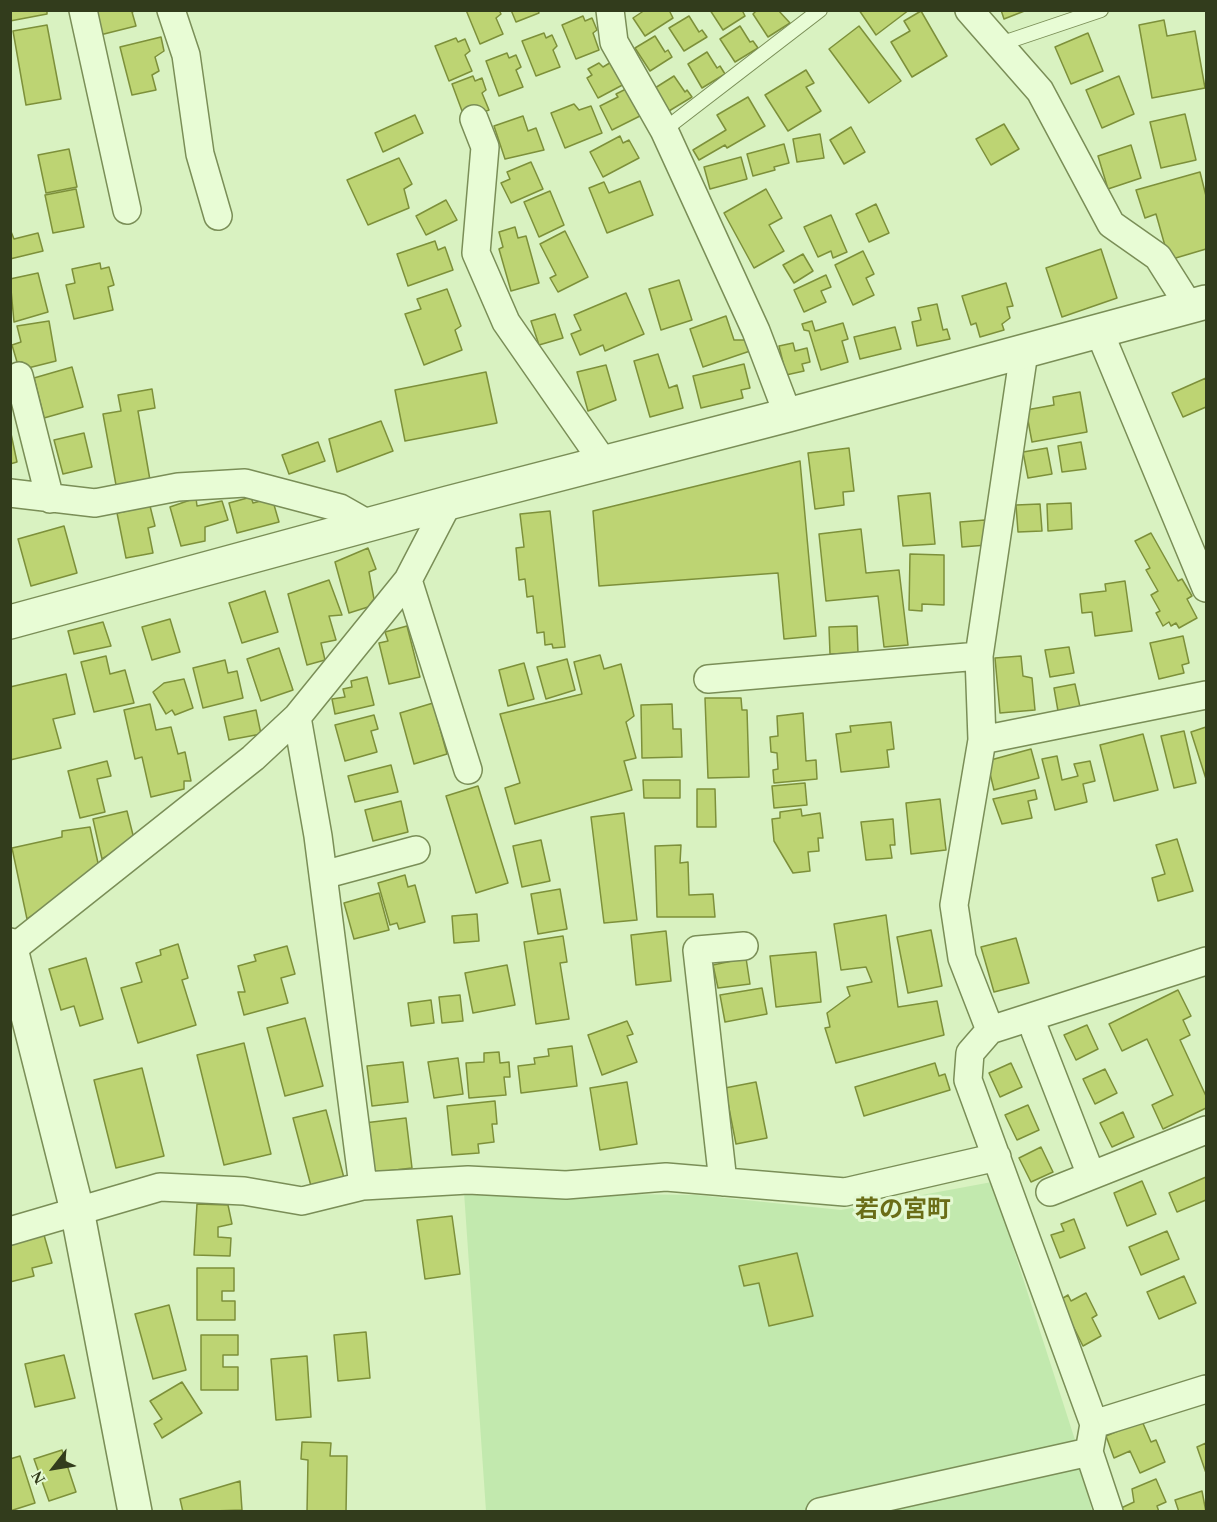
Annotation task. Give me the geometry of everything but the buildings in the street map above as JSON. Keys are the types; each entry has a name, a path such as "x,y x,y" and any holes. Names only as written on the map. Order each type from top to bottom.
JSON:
{"street":[{"path":"83,10 126,210"},
{"path":"171,10 186,55 200,154 218,216"},
{"path":"10,622 448,502 788,415 1198,304 1158,257 1111,224 1040,91 969,10"},
{"path":"612,11 614,42 664,130 756,331 788,415"},
{"path":"474,119 485,147 476,254 506,322 604,463"},
{"path":"1099,331 1205,580"},
{"path":"990,1030 962,958 954,905 982,740 979,656 1024,352"},
{"path":"19,376 50,499"},
{"path":"10,493 95,503 178,488 245,483 340,508 370,525"},
{"path":"135,1512 77,1210 11,948 253,758 297,717 408,580 448,502"},
{"path":"408,580 468,770"},
{"path":"708,679 979,656"},
{"path":"982,740 1206,695"},
{"path":"297,717 323,875 363,1186"},
{"path":"323,875 416,850"},
{"path":"723,1182 697,950 744,946"},
{"path":"1109,1512 1089,1452 1094,1424 968,1080 970,1053 990,1030 1206,961"},
{"path":"1035,1031 1091,1175"},
{"path":"1050,1192 1206,1130"},
{"path":"10,1231 160,1187 244,1191 302,1201 363,1186 468,1180 566,1185 666,1177 845,1192 997,1157"},
{"path":"1094,1424 1206,1389"},
{"path":"820,1512 1089,1452"}],"lane":[{"path":"664,130 820,10"},
{"path":"1000,44 1101,10"}],"green space":[{"path":"992,1182 1075,1440 1092,1511 486,1511 464,1192 697,1195 841,1210"}],"district":[{"name":"若の宮町","path":"903,1208"}]}
